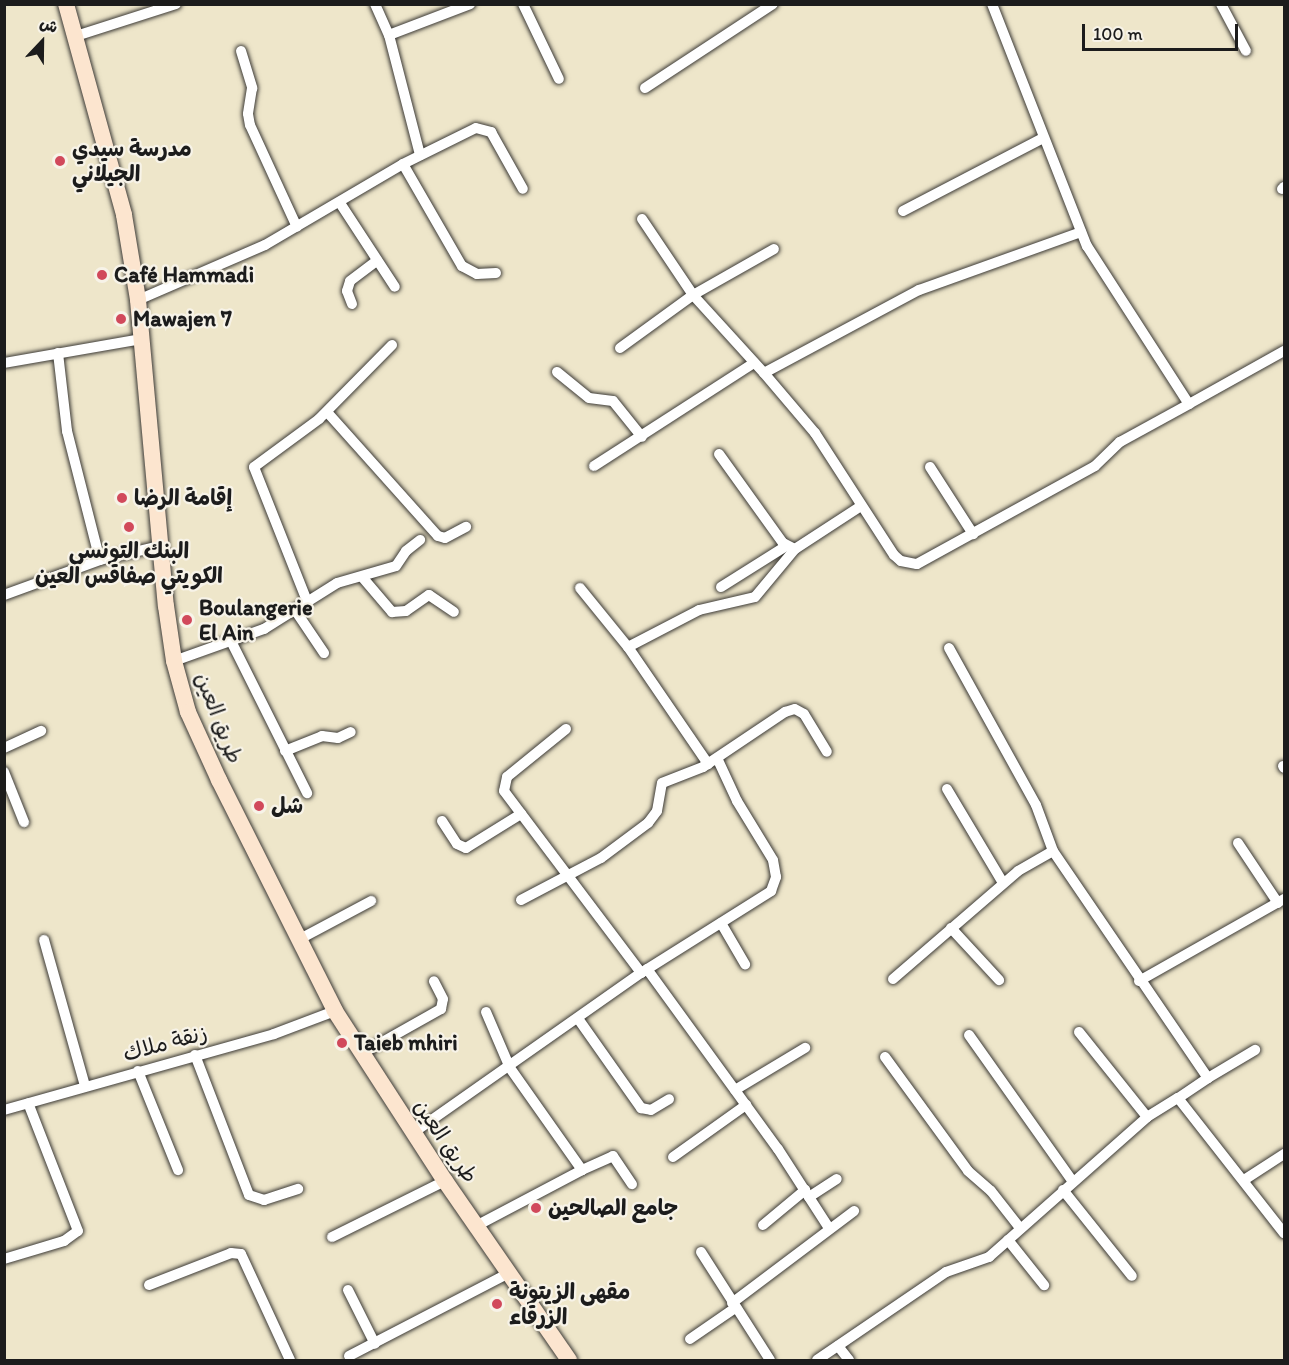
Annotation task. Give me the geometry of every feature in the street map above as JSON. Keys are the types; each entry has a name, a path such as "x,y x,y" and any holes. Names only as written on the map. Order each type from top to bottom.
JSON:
{"main road":[{"name":"طريق العين","path":"66,4 112,160 138,300 160,546 174,662 201,743 335,1011 445,1180 569,1360"}],"street":[{"path":"76,36 176,4"},
{"path":"375,4 389,35 420,155"},
{"path":"389,35 470,4"},
{"path":"523,4 559,79"},
{"path":"645,88 773,4"},
{"path":"992,4 1081,232 1189,404"},
{"path":"1221,4 1246,51"},
{"path":"241,51 252,88 249,120 297,227"},
{"path":"138,300 297,227 403,164 483,127 491,132 523,189"},
{"path":"903,211 1043,138"},
{"path":"403,164 462,266 477,274 496,273"},
{"path":"340,203 395,287"},
{"path":"642,219 693,295 815,433 894,555 906,563 927,561 1095,466 1120,442 1284,351"},
{"path":"764,374 919,290 1081,232"},
{"path":"620,348 693,295 774,249"},
{"path":"352,304 347,291 350,281 377,261"},
{"path":"4,363 141,339"},
{"path":"307,602 254,470 327,412 392,345"},
{"path":"58,352 67,430 100,560"},
{"path":"594,466 754,363"},
{"path":"557,372 589,398 613,401 642,437"},
{"path":"327,412 438,536 445,538 466,527"},
{"path":"719,454 790,548"},
{"path":"930,467 973,534"},
{"path":"721,587 861,506"},
{"path":"174,662 232,643 295,610 337,583 363,578 400,564 406,550 420,540"},
{"path":"4,595 100,560 160,546"},
{"path":"628,647 699,610 755,597 790,548"},
{"path":"363,578 392,612 406,611 429,595 454,612"},
{"path":"413,1132 579,1020 644,971 771,891 776,877 772,860 713,761 628,647 580,588"},
{"path":"295,610 324,653"},
{"path":"232,643 307,793"},
{"path":"949,648 1036,805 1053,851 1139,981 1208,1078"},
{"path":"521,900 601,858 648,823 657,811 662,783 713,761 795,709 808,719 827,752"},
{"path":"566,729 504,781 504,791 735,1090 829,1228"},
{"path":"4,748 41,731"},
{"path":"285,751 321,735 338,738 351,732"},
{"path":"4,772 24,822"},
{"path":"947,789 1003,883"},
{"path":"442,821 457,844 466,848 521,814"},
{"path":"1139,981 1281,901 1238,843"},
{"path":"893,979 1003,883 1053,851"},
{"path":"298,940 371,901"},
{"path":"721,922 745,964"},
{"path":"951,928 999,980"},
{"path":"44,940 85,1086"},
{"path":"361,1054 441,1009 443,999 434,981"},
{"name":"زنقة ملاك","path":"4,1110 274,1034 335,1011"},
{"path":"486,1012 510,1068 582,1170"},
{"path":"579,1020 641,1108 651,1110 669,1099"},
{"path":"1079,1032 1147,1117"},
{"path":"969,1035 1073,1182"},
{"path":"735,1090 805,1048"},
{"path":"817,1360 946,1272 985,1260 1147,1117 1255,1050"},
{"path":"195,1055 249,1196 264,1200 298,1189"},
{"path":"885,1057 968,1171 991,1191 1020,1228"},
{"path":"138,1071 178,1170"},
{"path":"1178,1098 1282,1225"},
{"path":"4,1259 64,1241 78,1231 28,1103"},
{"path":"673,1157 746,1105"},
{"path":"1244,1180 1284,1154"},
{"path":"476,1226 613,1156 632,1184"},
{"path":"763,1225 807,1193 837,1179"},
{"path":"332,1237 445,1180"},
{"path":"1063,1190 1132,1276"},
{"path":"690,1340 829,1228 854,1211"},
{"path":"1008,1240 1044,1285"},
{"path":"701,1252 770,1360"},
{"path":"149,1285 231,1253 241,1254 290,1360"},
{"path":"350,1356 508,1273"},
{"path":"348,1290 375,1344"},
{"path":"838,1346 849,1360"}],"place":[{"name":"مدرسة سيدي الجيلاني","path":"60,161"},
{"name":"Café Hammadi","path":"102,275"},
{"name":"Mawajen 7","path":"121,319"},
{"name":"إقامة الرضا","path":"122,498"},
{"name":"البنك التونسي الكويتي صفاقس العين","path":"129,527"},
{"name":"Boulangerie El Ain","path":"187,620"},
{"name":"شل","path":"259,806"},
{"name":"Taieb mhiri","path":"342,1043"},
{"name":"جامع الصالحين","path":"536,1208"},
{"name":"مقهى الزيتونة الزرقاء","path":"497,1304"}]}
